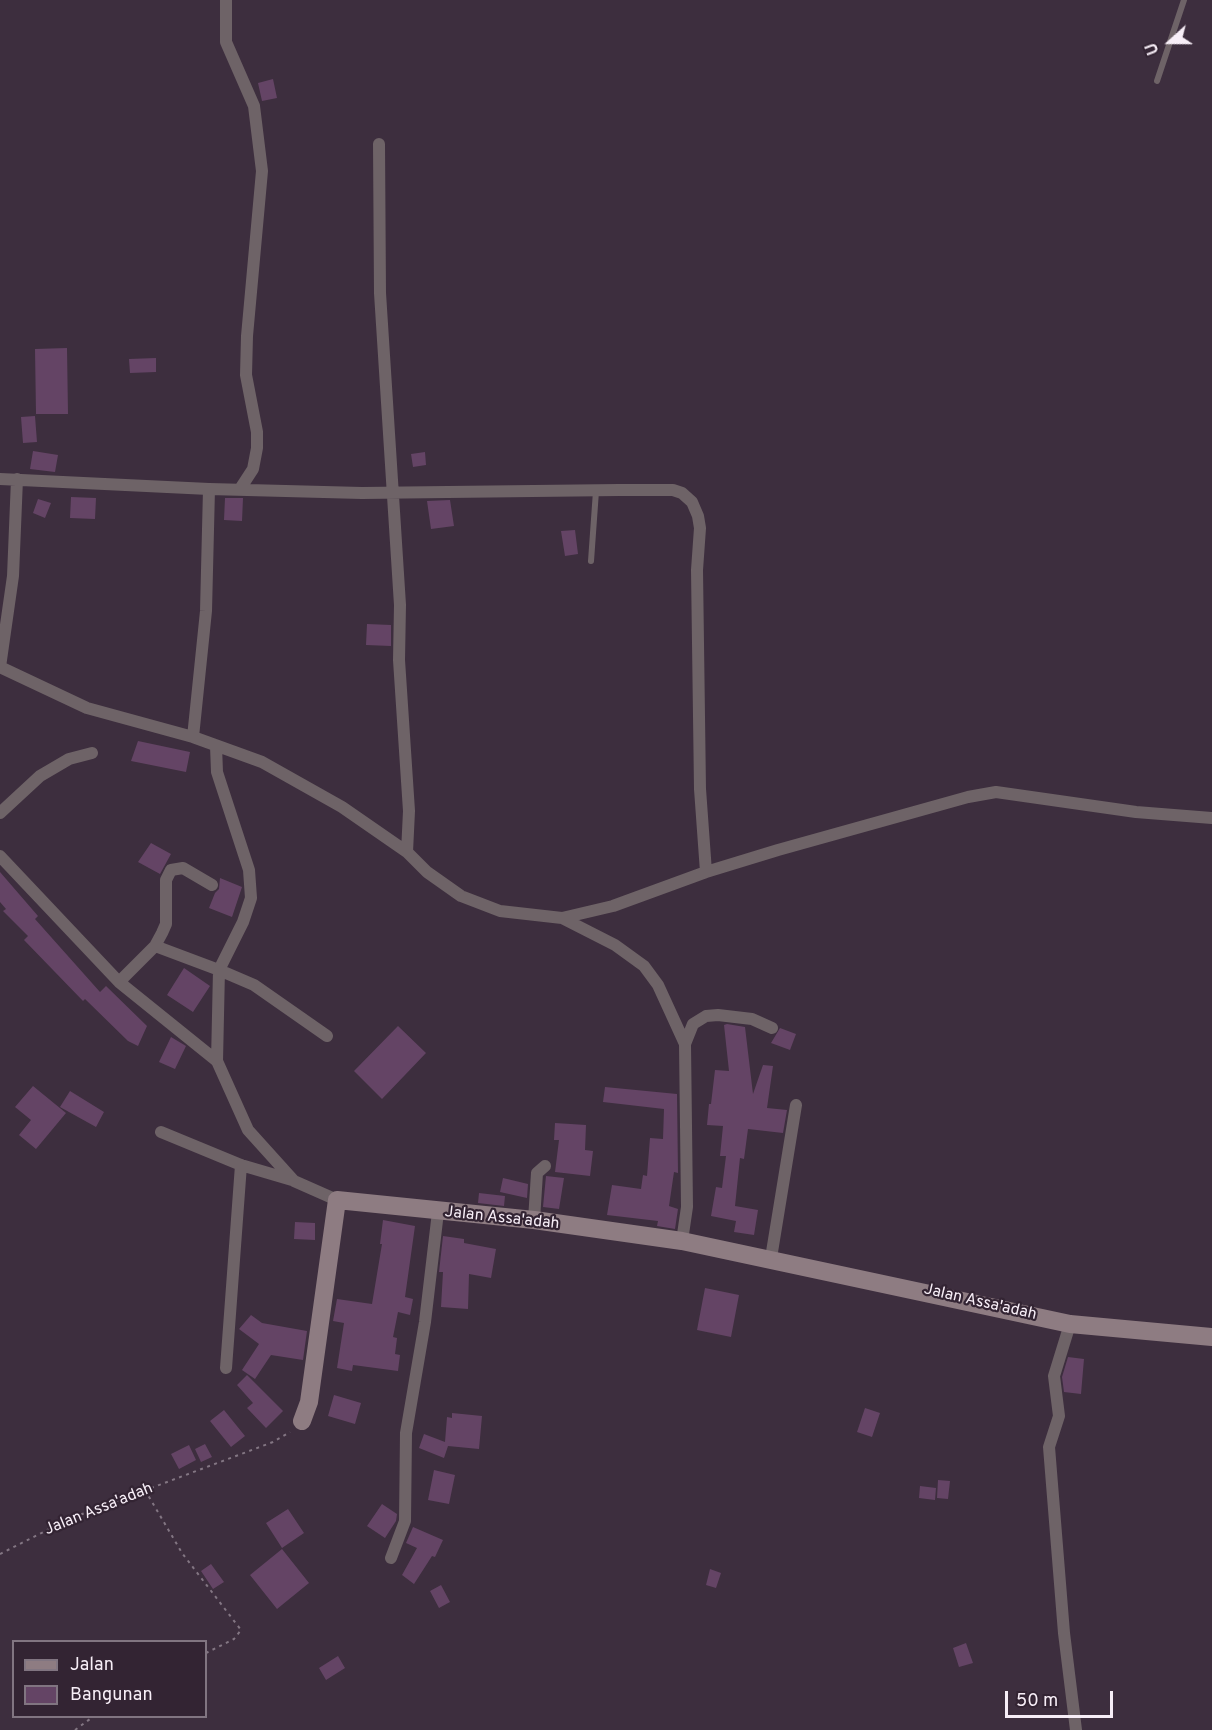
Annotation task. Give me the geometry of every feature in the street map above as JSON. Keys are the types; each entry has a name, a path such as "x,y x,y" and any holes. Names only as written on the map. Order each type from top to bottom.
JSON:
{"street":[{"path":"226,0 228,49 243,76 254,106 262,171 246,349 246,375 257,432 257,448 253,469 240,489"},
{"path":"379,144 380,282 409,811 407,852"},
{"path":"16,478 13,576 0,667 87,708 193,737 262,762 342,807 407,852 427,872 461,896 500,911 562,918 613,906 706,872 968,796 996,792 1136,812 1212,818"},
{"path":"0,479 209,489 392,492 673,490 682,492 692,502 698,516 700,789 706,872"},
{"path":"193,737 206,611 209,489"},
{"path":"0,604 8,617"},
{"path":"216,746 217,772 249,870 251,898 243,922 219,970 217,1061 248,1130 294,1180"},
{"path":"0,813 40,776 69,759 92,753"},
{"path":"0,856 119,982 217,1061"},
{"path":"119,982 155,946 166,924 166,880 171,870 183,868 212,885"},
{"path":"562,918 615,945 644,966 671,1010 685,1044 687,1207 682,1241"},
{"path":"155,946 254,985 327,1036"},
{"path":"685,1044 693,1024 706,1016 752,1019 772,1028"},
{"path":"771,1258 796,1106"},
{"path":"161,1132 241,1165 294,1180 337,1200 309,1402 302,1420"},
{"path":"226,1368 241,1165"},
{"path":"534,1220 537,1173 545,1166"},
{"name":"Jalan Assa'adah","path":"337,1200 534,1220 682,1241 771,1258 1070,1324 1212,1337"},
{"path":"391,1558 405,1521 406,1433 425,1322 438,1212"},
{"path":"1070,1324 1054,1376 1059,1416 1049,1447 1064,1633 1076,1730"}],"lane":[{"path":"1157,81 1184,0"},
{"path":"591,561 596,491"}],"path":[{"name":"Jalan Assa'adah","path":"0,1554 69,1519 273,1442 290,1432 302,1420"},
{"path":"145,1490 182,1553 240,1630 238,1636 207,1652"},
{"path":"75,1730 91,1718"}],"building":[{"path":"273,79 277,98 262,101 258,83"},
{"path":"67,348 68,414 36,414 35,349"},
{"path":"156,358 156,372 130,373 129,359"},
{"path":"35,416 37,442 23,443 21,417"},
{"path":"33,451 58,455 55,472 30,469"},
{"path":"425,452 426,465 413,467 411,454"},
{"path":"71,497 96,498 95,519 70,518"},
{"path":"225,498 243,498 242,521 224,520"},
{"path":"38,499 51,503 45,518 33,513"},
{"path":"450,500 454,526 431,529 427,501"},
{"path":"575,530 578,554 565,556 561,531"},
{"path":"367,624 391,625 391,646 366,645"},
{"path":"138,741 190,752 186,772 131,761"},
{"path":"151,843 171,854 160,874 138,862"},
{"path":"0,872 38,916 35,919 100,992 106,986 147,1026 138,1046 128,1041 85,999 83,1001 24,940 28,936 3,911 6,909 0,902"},
{"path":"220,878 242,887 232,917 209,908 219,889"},
{"path":"184,968 210,986 193,1012 167,995"},
{"path":"724,1025 745,1027 753,1094 763,1065 773,1066 767,1108 787,1110 783,1133 748,1129 744,1159 740,1158 735,1206 758,1210 754,1235 734,1232 736,1221 711,1216 716,1187 722,1188 726,1156 720,1156 723,1126 707,1125 715,1070 729,1071"},
{"path":"398,1026 426,1053 382,1099 354,1071"},
{"path":"780,1028 796,1034 790,1050 771,1043"},
{"path":"171,1037 186,1046 175,1069 159,1062"},
{"path":"33,1086 66,1113 36,1149 19,1135 31,1120 15,1107"},
{"path":"605,1087 677,1094 678,1173 674,1172 669,1206 678,1209 675,1229 657,1226 658,1221 607,1215 612,1185 641,1189 643,1175 647,1176 650,1138 663,1139 664,1109 603,1102"},
{"path":"70,1091 104,1112 96,1127 60,1107"},
{"path":"555,1123 586,1125 585,1150 593,1151 590,1176 555,1172 559,1140 554,1140"},
{"path":"546,1176 564,1178 559,1209 543,1207"},
{"path":"503,1178 528,1184 527,1198 500,1192"},
{"path":"479,1193 505,1196 504,1206 478,1203"},
{"path":"383,1220 415,1226 405,1297 413,1299 410,1315 398,1312 393,1337 397,1338 395,1354 400,1355 398,1371 353,1365 352,1371 337,1368 344,1323 333,1321 337,1299 372,1304 382,1244 380,1244"},
{"path":"295,1222 315,1223 315,1240 294,1239"},
{"path":"443,1236 464,1239 464,1243 496,1249 491,1278 469,1274 468,1309 441,1307 443,1272 439,1272"},
{"path":"705,1288 739,1295 731,1337 697,1330"},
{"path":"251,1315 262,1323 307,1331 303,1360 271,1355 255,1379 242,1370 259,1344 239,1329"},
{"path":"1068,1357 1084,1359 1081,1394 1064,1392 1062,1377"},
{"path":"247,1375 283,1411 266,1428 247,1408 253,1403 237,1385"},
{"path":"334,1395 361,1403 355,1424 328,1416"},
{"path":"865,1408 880,1413 872,1437 857,1432"},
{"path":"224,1410 245,1436 231,1447 210,1421"},
{"path":"452,1413 482,1416 479,1449 448,1446 444,1458 419,1448 424,1434 445,1442 447,1417 452,1418"},
{"path":"205,1444 212,1457 201,1462 195,1449"},
{"path":"189,1445 196,1460 179,1469 171,1454"},
{"path":"434,1470 455,1475 449,1504 428,1500"},
{"path":"938,1480 950,1481 948,1499 937,1498"},
{"path":"920,1486 936,1488 935,1500 919,1498"},
{"path":"382,1504 397,1514 396,1521 385,1538 367,1526"},
{"path":"288,1509 304,1533 282,1548 266,1523"},
{"path":"413,1527 443,1540 435,1557 432,1556 414,1584 402,1575 417,1548 406,1543"},
{"path":"282,1549 309,1583 277,1609 250,1575"},
{"path":"211,1564 224,1582 213,1589 201,1571"},
{"path":"710,1569 721,1573 716,1588 706,1585"},
{"path":"441,1585 450,1602 439,1608 430,1591"},
{"path":"966,1643 973,1663 959,1667 953,1648"},
{"path":"338,1656 345,1668 326,1680 319,1668"}]}
